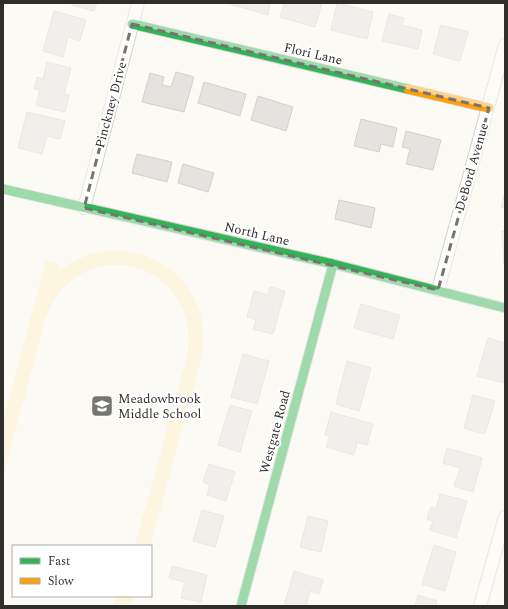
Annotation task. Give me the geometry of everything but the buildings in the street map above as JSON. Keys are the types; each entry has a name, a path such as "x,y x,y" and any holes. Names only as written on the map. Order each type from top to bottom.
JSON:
{"street":[{"name":"Pinckney Drive","path":"84,208 138,3"},
{"name":"Flori Lane","path":"132,24 489,108"},
{"name":"DeBord Avenue","path":"438,290 505,45"},
{"name":"North Lane","path":"3,189 333,264 505,308"},
{"name":"Westgate Road","path":"241,606 333,264"},
{"path":"480,606 505,517"}],"highlighted area":[{"path":"132,24 489,108 438,290 84,208"}],"shaded area":[{"path":"112,250 134,253 154,259 171,269 184,282 194,298 201,317 203,338 201,360 150,545 135,545 187,356 187,323 177,297 158,278 135,267 109,265 84,272 62,290 46,318 3,476 3,420 46,261 60,265 59,271 65,266 84,256"},
{"path":"117,597 134,597 129,606 111,606"}],"traffic: fast":[{"path":"132,24 408,89"},
{"path":"3,189 333,264 505,308"},
{"path":"241,606 333,264"}],"traffic: slow":[{"path":"408,89 489,108"}],"place":[{"name":"Meadowbrook Middle School","path":"102,406"}]}
